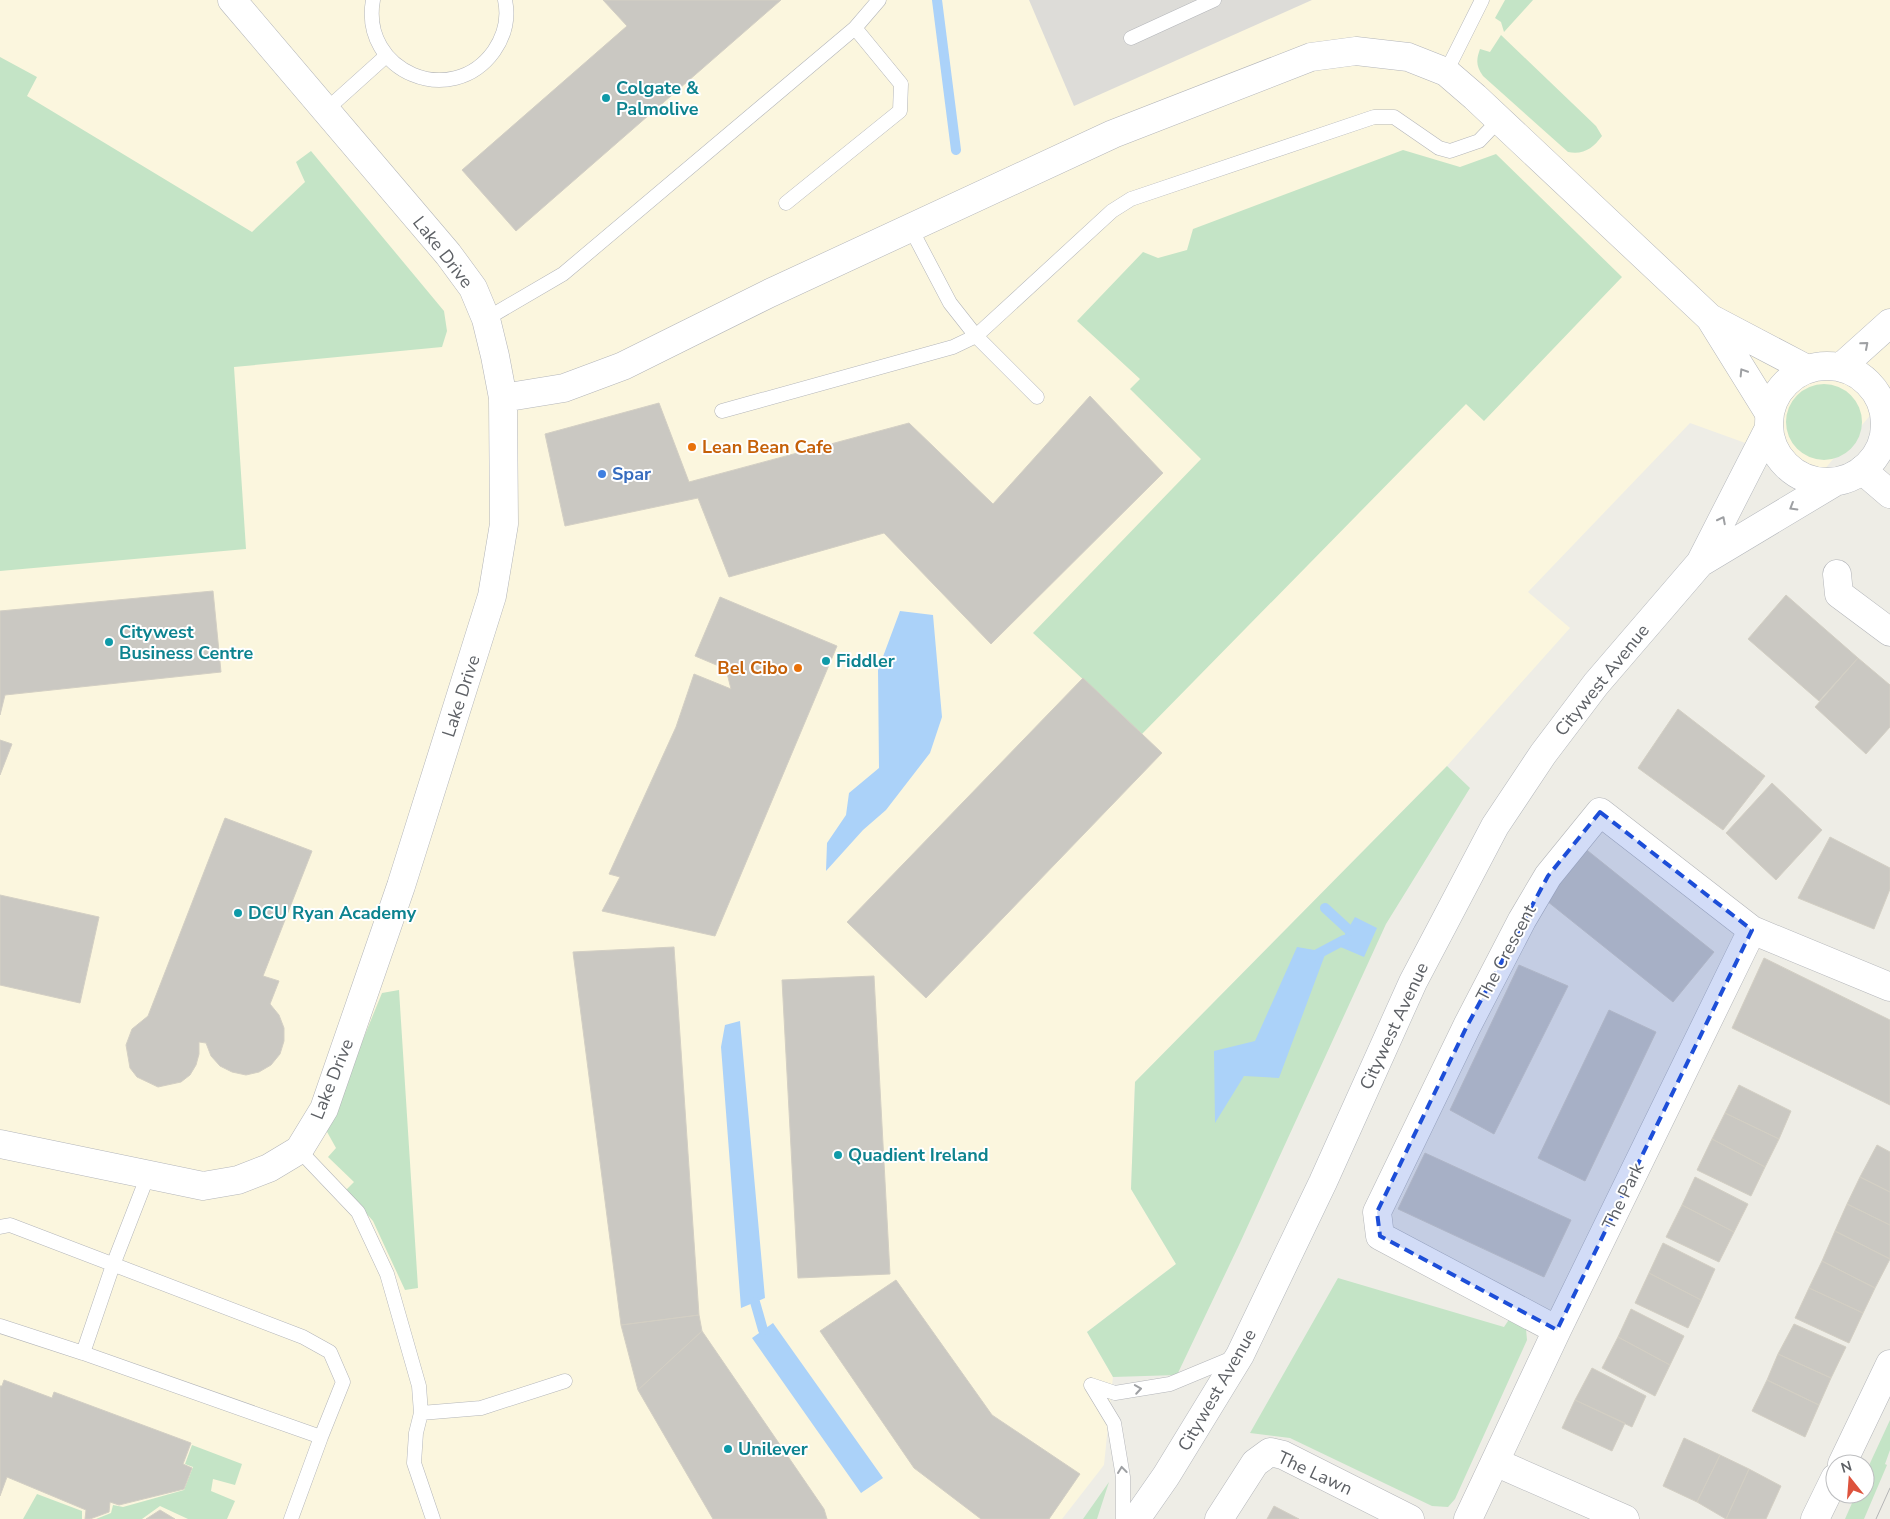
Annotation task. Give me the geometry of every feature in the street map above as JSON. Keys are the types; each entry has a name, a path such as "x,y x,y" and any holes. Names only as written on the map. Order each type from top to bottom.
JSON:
{"street":[{"name":"Lake Drive","path":"0,1144 203,1186 238,1180 269,1168 299,1150 327,1100 401,886 492,596 504,524 505,453 503,398 486,319 473,288 448,254 232,0"},
{"path":"503,398 564,388 624,366 770,293 1113,134 1311,57 1356,51 1408,57 1446,72 1710,318 1807,369"},
{"path":"1710,318 1769,421"},
{"path":"1841,367 1890,323"},
{"path":"1824,366 1841,367 1858,374 1872,387 1885,392 1883,440 1875,457 1862,470 1835,482 1805,478 1790,469 1771,444 1769,421 1774,399 1782,386 1794,375 1807,369 1824,366"},
{"name":"Citywest Avenue","path":"1136,1519 1166,1476 1240,1355 1322,1182 1412,982 1495,826 1543,754 1596,684 1700,563 1769,421"},
{"path":"1862,470 1890,494"},
{"name":"Citywest Avenue","path":"1700,563 1835,482"},
{"path":"1837,574 1839,594 1890,632"},
{"name":"The Crescent","path":"1557,1330 1380,1236 1377,1212 1462,1035 1548,876 1600,812 1752,930 1890,988"},
{"name":"The Park","path":"1468,1519 1557,1330 1752,930"},
{"path":"1847,1454 1890,1364"},
{"name":"The Lawn","path":"1219,1519 1255,1463 1270,1452 1284,1455 1410,1519"},
{"path":"1495,1462 1625,1519"},
{"path":"1815,1519 1825,1498"}],"lane":[{"path":"373,0 370,15 375,38 386,56 412,76 438,81 465,76 485,63 502,39 508,15 505,0"},
{"path":"486,319 563,274 855,28 879,0"},
{"path":"1131,38 1214,0"},
{"path":"1446,72 1482,0"},
{"path":"786,203 900,111 901,84 855,28"},
{"path":"326,110 386,56"},
{"path":"722,411 953,347 976,336 1112,210 1132,199 1374,117 1394,117 1439,148 1450,151 1479,141 1499,120"},
{"path":"910,227 950,303 976,336 1037,397"},
{"path":"299,1150 358,1212 387,1274 419,1386 421,1414 416,1433 414,1463 433,1519"},
{"path":"84,1353 114,1265 148,1175"},
{"path":"0,1227 10,1225 303,1337 330,1352 343,1382 291,1519"},
{"path":"0,1326 84,1353 321,1437"},
{"path":"1123,1519 1124,1477 1114,1423 1091,1385 1115,1393 1170,1384 1240,1355"},
{"path":"421,1414 481,1408 565,1381"}],"highlighted area":[{"path":"1600,812 1752,930 1557,1330 1380,1236 1377,1212 1467,1026 1548,876"}],"shaded area":[{"path":"0,0 1890,0 1890,392 1823,471 1690,423 1528,592 1570,628 1447,766 1135,1082 1131,1189 1176,1264 1087,1332 1113,1377 1104,1465 1062,1519 0,1519"},
{"path":"1029,0 1312,0 1074,106"}],"green space":[{"path":"1505,0 1533,0 1504,32 1501,22 1495,18"},
{"path":"1501,35 1596,126 1602,136 1592,147 1579,152 1568,152 1483,76 1477,63 1480,49 1490,52"},
{"path":"0,57 37,77 27,96 252,232 305,182 296,162 311,151 444,311 447,331 442,347 234,367 246,549 0,571"},
{"path":"1403,150 1460,167 1496,154 1622,277 1484,421 1466,404 1142,734 1033,633 1201,459 1130,389 1140,379 1077,321 1143,252 1158,258 1187,250 1193,229"},
{"path":"1824,384 1839,387 1851,395 1859,407 1862,422 1859,437 1851,449 1839,457 1824,460 1809,457 1797,449 1789,437 1786,422 1789,407 1797,395 1809,387"},
{"path":"1447,766 1470,788 1386,924 1239,1245 1177,1375 1113,1377 1087,1332 1176,1264 1131,1189 1135,1082"},
{"path":"399,990 418,1288 405,1290 373,1221 346,1190 354,1182 328,1157 336,1148 326,1130 382,993"},
{"path":"1338,1278 1504,1327 1510,1318 1526,1329 1527,1340 1455,1499 1448,1507 1432,1506 1290,1438 1250,1433"},
{"path":"1890,1420 1890,1450 1885,1464 1887,1465 1875,1493 1875,1454"},
{"path":"192,1445 242,1464 235,1485 213,1479 211,1491 235,1501 227,1519 188,1519 160,1506 142,1519 96,1519 111,1513 113,1505 123,1507 184,1490 193,1467 185,1464"},
{"path":"1109,1482 1097,1519 1083,1519"},
{"path":"37,1494 82,1511 82,1519 23,1519"},
{"path":"1852,1504 1870,1504 1864,1519 1845,1519"}],"water":[{"path":"900,611 933,615 942,717 930,753 886,810 863,830 826,871 827,843 846,815 849,793 879,768 878,670"},
{"path":"1355,917 1377,928 1364,957 1338,946"},
{"path":"1297,947 1326,952 1279,1078 1244,1076 1215,1123 1214,1051 1255,1041"},
{"path":"740,1021 765,1298 741,1308 721,1047 725,1025"},
{"path":"773,1323 883,1478 861,1493 752,1338"}],"building":[{"name":"Colgate & Palmolive","path":"603,0 781,0 516,231 462,170 627,26"},
{"path":"1090,396 1163,473 991,644 884,533 729,577 698,498 565,526 545,434 659,403 689,482 909,423 993,504"},
{"name":"Citywest Business Centre","path":"213,591 221,672 5,695 0,715 0,611"},
{"path":"1786,595 1858,658 1819,701 1748,639"},
{"path":"720,597 837,646 715,936 602,911 620,877 609,874 676,727 694,674 731,689 726,669 695,656"},
{"path":"1858,658 1890,685 1890,727 1866,754 1815,707"},
{"path":"1083,678 1162,753 926,998 847,922"},
{"path":"1678,709 1765,776 1723,830 1638,768"},
{"path":"0,740 12,744 0,775"},
{"path":"1772,783 1822,830 1776,880 1726,833"},
{"name":"DCU Ryan Academy","path":"225,818 312,851 263,976 279,981 270,1004 279,1015 284,1028 284,1041 280,1054 271,1065 259,1072 246,1075 232,1072 220,1066 211,1056 206,1043 199,1042 199,1054 196,1065 190,1075 181,1082 158,1087 137,1077 130,1068 126,1045 132,1029 148,1016"},
{"path":"1830,837 1890,868 1890,889 1874,929 1798,898"},
{"path":"1583,847 1714,952 1673,1002 1542,897"},
{"path":"0,895 99,917 80,1003 0,985"},
{"path":"674,947 699,1315 621,1325 573,952"},
{"path":"1764,958 1890,1020 1890,1105 1732,1028"},
{"path":"1519,965 1568,986 1494,1134 1450,1110"},
{"name":"Quadient Ireland","path":"874,976 890,1274 798,1278 782,980"},
{"path":"1609,1010 1656,1032 1585,1181 1538,1158"},
{"path":"1739,1085 1791,1111 1779,1139 1725,1113"},
{"path":"1725,1113 1779,1139 1765,1167 1712,1139"},
{"path":"1712,1139 1765,1167 1751,1196 1697,1170"},
{"path":"1877,1145 1890,1152 1890,1192 1860,1177"},
{"path":"1425,1153 1571,1220 1544,1277 1398,1209"},
{"path":"1695,1177 1748,1204 1734,1232 1682,1205"},
{"path":"1860,1177 1890,1192 1890,1225 1847,1204"},
{"path":"1847,1204 1890,1225 1890,1259 1835,1231"},
{"path":"1682,1205 1734,1232 1719,1262 1666,1237"},
{"path":"1835,1231 1890,1259 1875,1288 1822,1261"},
{"path":"1663,1243 1715,1269 1701,1300 1649,1273"},
{"path":"1822,1261 1875,1288 1863,1313 1809,1288"},
{"path":"1649,1273 1701,1300 1688,1328 1635,1303"},
{"path":"896,1280 992,1415 1080,1474 1049,1519 981,1519 914,1468 820,1331"},
{"path":"1809,1288 1863,1313 1849,1343 1795,1318"},
{"path":"1631,1309 1684,1336 1670,1365 1618,1337"},
{"path":"699,1315 702,1331 638,1390 621,1325"},
{"path":"1794,1324 1846,1347 1831,1378 1778,1354"},
{"name":"Unilever","path":"702,1331 824,1509 827,1519 713,1519 638,1390"},
{"path":"1618,1337 1670,1365 1655,1396 1602,1368"},
{"path":"1778,1354 1831,1378 1819,1405 1767,1380"},
{"path":"1592,1368 1646,1396 1632,1427 1575,1400"},
{"path":"4,1380 52,1398 54,1392 191,1443 183,1464 192,1468 184,1489 119,1505 110,1502 109,1512 90,1519 85,1519 86,1510 7,1477 0,1496 0,1386 2,1386"},
{"path":"1767,1380 1819,1405 1805,1437 1752,1411"},
{"path":"1575,1400 1625,1423 1612,1451 1562,1428"},
{"path":"1684,1438 1720,1455 1697,1502 1663,1486"},
{"path":"1720,1455 1749,1469 1726,1519 1697,1502"},
{"path":"1749,1469 1781,1486 1766,1519 1726,1519"},
{"path":"1274,1506 1299,1519 1267,1519"},
{"path":"160,1510 175,1519 146,1519"}],"waterway":[{"path":"937,0 956,150"},
{"path":"1325,908 1350,931"},
{"path":"1312,957 1344,940"},
{"path":"755,1302 763,1330"}],"tram line":[{"path":"1876,1519 1890,1488"}],"place":[{"name":"Colgate & Palmolive","path":"606,98"},
{"name":"Lean Bean Cafe","path":"692,447"},
{"name":"Spar","path":"602,474"},
{"name":"Citywest Business Centre","path":"109,642"},
{"name":"Fiddler","path":"826,661"},
{"name":"Bel Cibo","path":"798,668"},
{"name":"DCU Ryan Academy","path":"238,913"},
{"name":"Quadient Ireland","path":"838,1155"},
{"name":"Unilever","path":"728,1449"}]}
